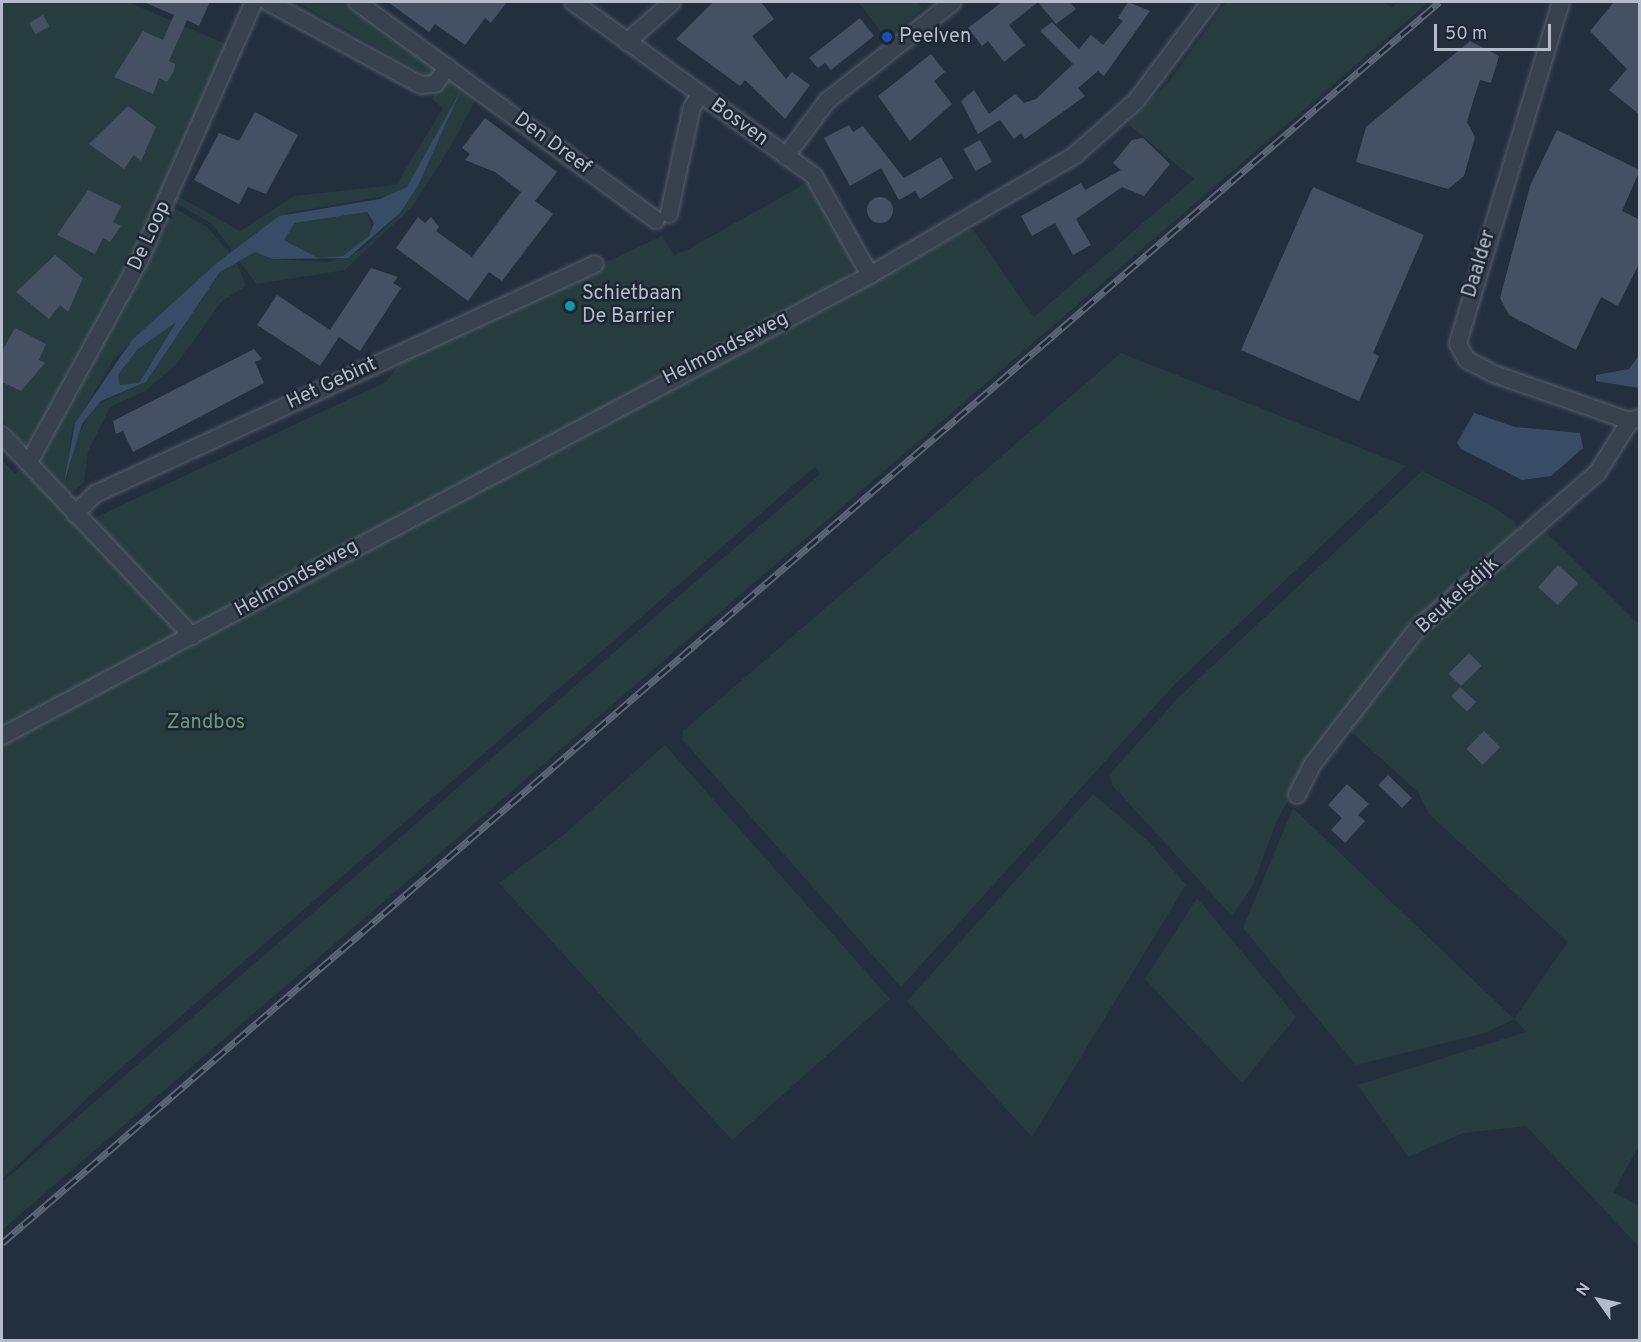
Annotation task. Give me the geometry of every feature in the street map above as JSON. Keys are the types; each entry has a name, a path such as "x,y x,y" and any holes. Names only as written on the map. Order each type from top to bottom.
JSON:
{"street":[{"name":"De Loop","path":"29,462 140,259 254,2"},
{"path":"268,2 422,85 435,84 448,67"},
{"name":"Den Dreef","path":"357,2 662,217 692,107 701,95"},
{"name":"Bosven","path":"573,2 814,176 870,275"},
{"path":"627,42 672,2"},
{"path":"786,156 827,101 953,2"},
{"name":"Helmondseweg","path":"2,736 870,275 1075,155 1137,101 1210,2"},
{"name":"Daalder","path":"1561,2 1458,344 1467,360 1494,375 1635,419"},
{"name":"Het Gebint","path":"75,514 95,494 595,264"},
{"name":"Beukelsdijk","path":"1298,795 1312,765 1418,628 1598,472 1635,419"},
{"path":"2,435 192,636"}],"green space":[{"path":"2,2 128,2 228,45 134,253 38,436 24,444 2,419"},
{"path":"297,2 352,2 441,69 434,80"},
{"path":"858,2 918,2 923,9 886,38"},
{"name":"Zandbos","path":"1226,2 1382,2 1392,7 1399,2 1429,2 2,1230 2,1182 820,474 816,467 805,475 97,1089 2,1180 2,460 15,474 25,466 92,519 386,382 405,355 662,236 674,255 689,249 808,182 857,267 849,272 854,291 972,228 1034,317 1194,179 1128,124 1170,80"},
{"path":"447,76 478,95 452,144 412,207 345,270 257,284 238,260 255,252 273,259 329,262 361,250 400,213 418,186 460,91 412,182 398,194 287,213 233,251 212,224 171,200 174,194 240,231 294,196 396,185 443,108 432,99"},
{"path":"169,205 207,227 230,253 114,359 72,429 66,483 74,441 96,405 146,382 220,272 236,261 246,286 222,301 176,365 145,391 110,407 88,451 84,482 70,495 42,465 42,455 166,228"},
{"path":"367,212 372,230 362,245 343,256 318,258 284,240 295,223"},
{"path":"176,321 139,383 120,385 118,375 137,350"},
{"path":"1121,353 1406,466 1174,685 901,987 682,739 683,731"},
{"path":"1422,471 1492,506 1515,522 1518,532 1395,647 1328,730 1278,818 1252,887 1232,916 1113,786 1109,775 1178,698"},
{"path":"1541,527 1639,625 1640,1144 1613,1192 1639,1206 1639,1247 1526,1126 1463,1133 1408,1157 1358,1085 1526,1032 1514,1019 1568,942 1429,814 1418,792 1347,728 1430,629"},
{"path":"665,745 890,999 732,1140 499,883 561,837"},
{"path":"1093,794 1148,841 1186,885 1032,1137 907,1001"},
{"path":"1293,808 1514,1019 1485,1033 1356,1065 1243,928"},
{"path":"1197,898 1296,1017 1242,1083 1145,979"}],"water":[{"path":"461,90 418,186 400,213 348,258 273,259 255,252 220,272 146,382 101,401 82,424 64,483 75,423 132,340 218,262 279,216 380,199 407,187","holes":["367,212 374,223 369,236 343,256 318,258 284,240 295,223","176,322 139,383 120,385 118,375 137,350"]},
{"path":"1639,355 1639,388 1596,381 1596,375 1629,369"},
{"path":"1474,413 1515,427 1580,433 1583,448 1551,476 1522,480 1461,449 1457,443"}],"building":[{"path":"144,2 210,2 199,26 187,20 169,61 175,64 174,71 167,82 159,78 153,94 114,77 143,31 163,40 174,15"},
{"path":"388,2 507,2 491,23 485,18 465,45 435,24 429,32"},
{"path":"713,2 761,2 774,19 752,36 786,79 792,72 810,85 785,119 745,80 740,86 676,39"},
{"path":"1002,2 1038,2 1009,25 1025,45 1004,62 988,41 982,46 968,28"},
{"path":"1038,2 1070,2 1076,9 1056,24"},
{"path":"1128,2 1150,11 1104,76 1098,71 1078,88 1085,96 1025,139 1021,133 1014,139 1000,120 978,134 961,101 974,90 989,114 1015,94 1024,103 1036,99 1073,64 1040,31 1052,22 1079,49 1091,35 1103,45 1123,21 1118,18"},
{"path":"1614,2 1640,2 1640,115 1609,90 1627,69 1590,31"},
{"path":"43,15 49,26 35,34 29,23"},
{"path":"860,18 874,36 831,70 825,63 818,68 809,58"},
{"path":"1470,41 1499,56 1491,83 1480,80 1467,122 1475,137 1464,176 1448,189 1356,162 1366,127"},
{"path":"931,54 945,72 934,81 952,104 910,141 878,96"},
{"path":"128,106 156,127 141,161 134,155 124,169 89,144"},
{"path":"255,112 298,135 266,194 248,187 239,204 194,180 219,133 239,141"},
{"path":"485,118 557,172 535,201 553,214 502,281 489,272 468,301 396,248 418,217 425,223 431,217 439,227 436,231 472,257 521,192 495,172 465,160 470,154 462,148"},
{"path":"849,125 853,132 863,126 904,178 941,157 953,178 920,199 915,191 899,200 881,168 850,186 824,138"},
{"path":"1557,130 1640,170 1622,211 1640,220 1640,262 1618,306 1601,297 1576,350 1509,315 1500,298 1530,186"},
{"path":"1143,138 1170,164 1144,196 1122,187 1076,219 1091,245 1073,255 1055,223 1032,236 1021,216 1081,183 1085,190 1121,170 1113,163 1132,140"},
{"path":"980,140 992,162 976,171 963,149"},
{"path":"1313,187 1424,235 1373,353 1379,356 1359,401 1241,350"},
{"path":"88,190 121,206 113,222 121,226 110,242 103,238 95,254 57,235"},
{"path":"880,197 890,200 893,210 890,220 880,223 870,220 867,210 870,200"},
{"path":"55,255 83,278 68,312 60,305 49,319 16,292"},
{"path":"371,268 398,277 393,283 401,288 360,351 339,337 320,366 257,325 277,295 330,330"},
{"path":"15,328 46,344 39,360 45,363 21,391 2,382 2,351"},
{"path":"254,349 262,359 255,362 264,383 133,452 123,431 116,434 113,421"},
{"path":"1558,565 1578,583 1558,605 1538,587"},
{"path":"1469,653 1482,666 1461,686 1448,674"},
{"path":"1460,687 1476,702 1467,712 1451,697"},
{"path":"1484,731 1500,747 1483,765 1466,749"},
{"path":"1388,775 1412,798 1402,808 1378,785"},
{"path":"1347,784 1369,804 1358,815 1365,821 1345,843 1331,830 1342,818 1328,805"}],"railway":[{"path":"2,1243 1439,2"}],"place":[{"name":"Peelven","path":"887,37"},
{"name":"Schietbaan De Barrier","path":"570,306"}]}
